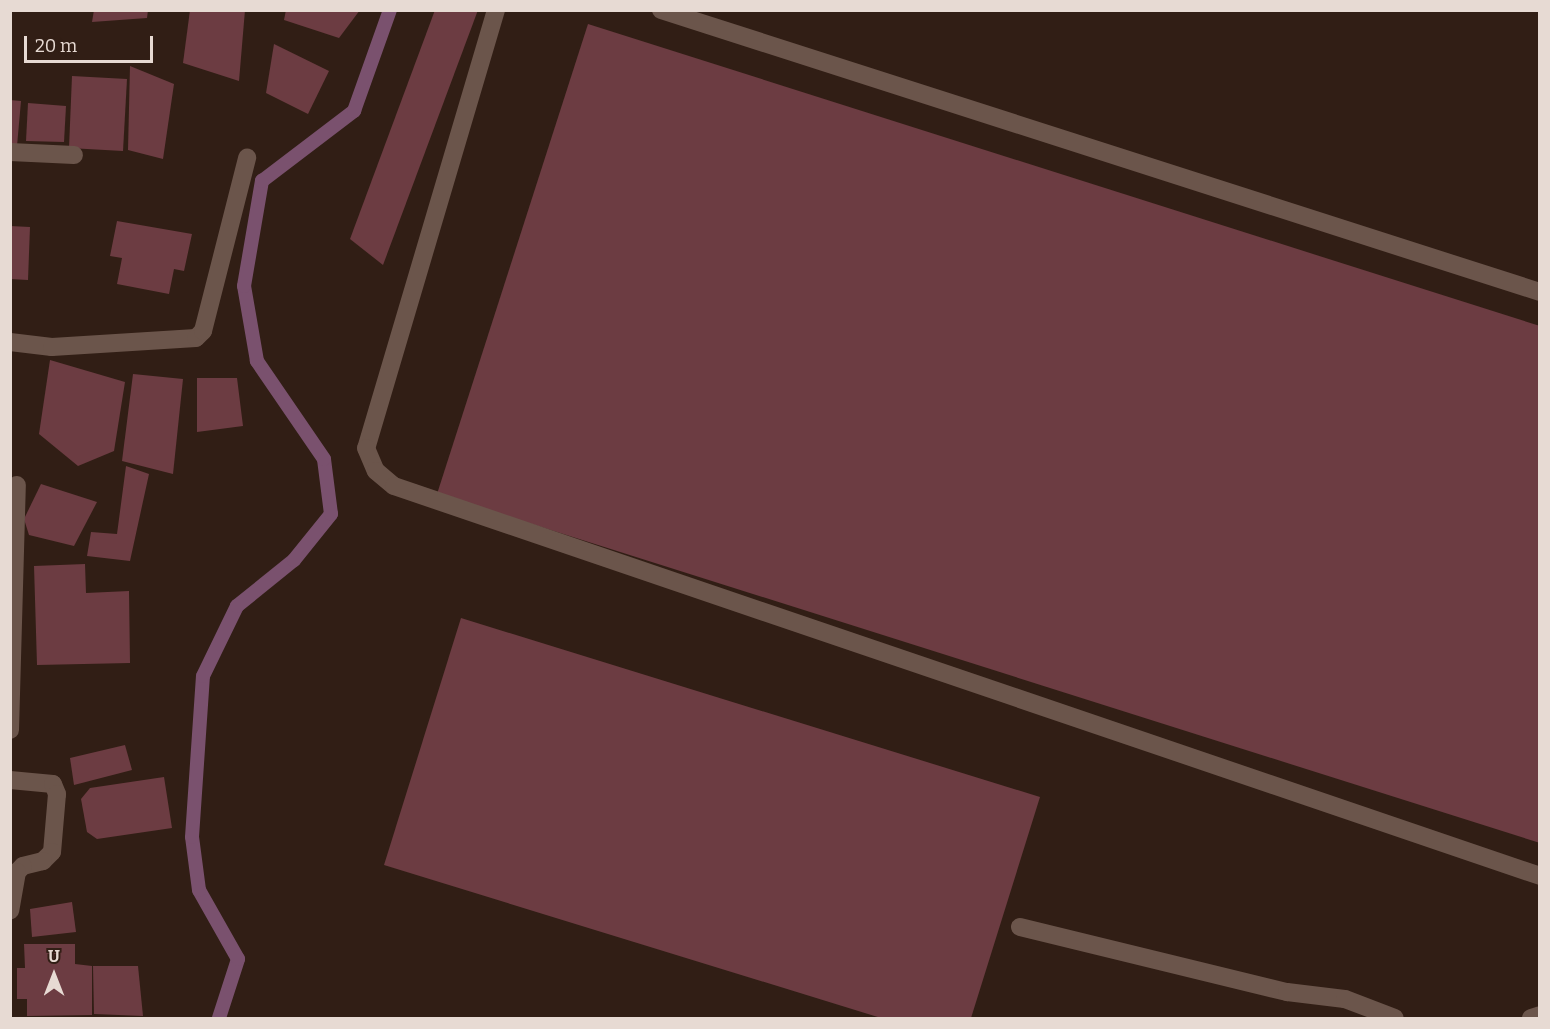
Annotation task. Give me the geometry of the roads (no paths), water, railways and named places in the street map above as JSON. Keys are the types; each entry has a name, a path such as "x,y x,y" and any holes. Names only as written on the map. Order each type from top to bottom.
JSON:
{"street":[{"path":"496,10 366,448 376,471 394,486 1539,876"},
{"path":"661,10 1539,292"},
{"path":"10,152 74,155"},
{"path":"10,342 52,347 196,338 203,331 247,159"},
{"path":"10,730 13,551 17,485"},
{"path":"10,780 53,784 57,794 52,852 43,861 23,866 17,872 10,910"},
{"path":"1020,927 1287,992 1345,999 1395,1018"},
{"path":"1531,1018 1539,1015"}],"waterway":[{"path":"219,1018 238,959 199,890 192,837 203,676 237,606 294,560 331,514 324,459 257,361 244,286 262,181 354,111 390,10"}]}
